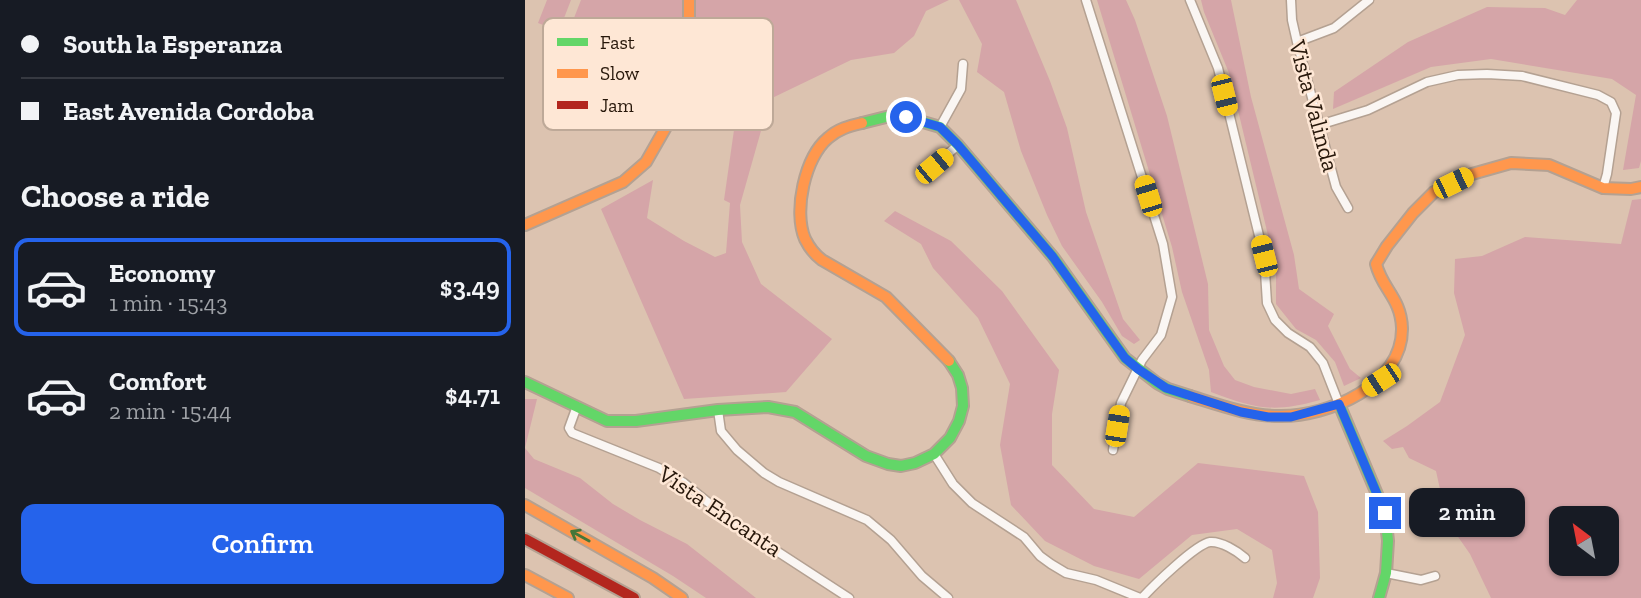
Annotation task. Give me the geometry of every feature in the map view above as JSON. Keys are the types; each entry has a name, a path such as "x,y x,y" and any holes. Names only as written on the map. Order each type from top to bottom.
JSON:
{"main road":[{"path":"689,0 689,18"},
{"path":"525,382 607,421 636,421 768,407 795,412 866,456 888,464 901,466 915,463 934,454 950,438 959,421 963,406 958,375 933,343 886,298 816,255 806,238 801,218 806,176 814,154 827,138 844,127 890,116 906,117 940,127 958,145 1053,257 1125,358 1138,369 1166,388 1241,412 1268,417 1291,417 1339,404 1381,380 1400,346 1401,319 1397,304 1380,277 1376,264 1387,246 1434,192 1472,174 1511,163 1549,165 1603,188 1641,187"},
{"path":"525,225 623,181 646,162 664,130"},
{"path":"1339,404 1385,513 1388,541 1386,573 1379,598"},
{"path":"525,505 653,578 682,598"},
{"path":"525,539 634,598"},
{"path":"525,575 568,598"}],"street":[{"path":"1086,0 1163,244 1173,297 1161,335 1142,360 1121,403 1113,450"},
{"path":"1190,0 1218,68 1264,256 1268,303 1275,320 1287,333 1310,347 1324,363 1339,404"},
{"name":"Vista Valinda","path":"1291,0 1292,20 1319,125 1336,187 1348,208"},
{"path":"1297,42 1334,28 1369,0"},
{"path":"940,127 961,89 963,64"},
{"path":"1319,125 1368,110 1427,82 1458,75 1522,76 1598,95 1611,102 1616,113 1603,188"},
{"path":"934,166 958,145"},
{"name":"Vista Encanta","path":"577,406 569,428 572,433 671,474 735,524 849,598"},
{"path":"718,411 721,431 737,450 764,473 867,520 891,540 922,576 949,598"},
{"path":"934,454 953,484 972,503 1024,537 1040,556 1066,573 1096,580 1141,598 1195,549 1210,542 1232,548 1245,558"},
{"path":"1386,573 1420,580 1435,576"}],"shaded area":[{"path":"547,0 571,0 564,18 543,18 543,25 538,23"},
{"path":"581,0 949,0 926,11 914,36 894,53 851,60 773,98 773,18 574,18"},
{"path":"959,0 1016,0 1067,128 1086,212 1123,319 1140,340 1134,344 1122,336 1102,302 1062,246 1021,151 1004,92 977,72 982,44"},
{"path":"1097,0 1126,0 1135,20 1167,116 1208,284 1209,330 1224,366 1235,380 1254,387 1291,394 1315,389 1320,400 1277,408 1240,402 1211,392 1209,370 1182,292 1172,247"},
{"path":"1201,0 1231,0 1251,97 1294,255 1299,289 1334,314 1328,326 1350,369 1361,378 1344,386 1335,362 1316,340 1296,329 1276,304 1276,272 1229,73"},
{"path":"1577,0 1641,0 1639,168 1623,170 1636,95 1612,79 1491,59 1431,67 1333,109 1334,92 1408,42 1487,7 1545,8 1565,15"},
{"path":"734,130 761,130 740,205 742,242 761,284 832,339 786,392 684,399 601,209 653,180 647,218 715,257 726,253 730,203 724,200"},
{"path":"1641,199 1641,598 1491,598 1470,554 1447,521 1436,471 1409,458 1403,447 1392,449 1383,441 1440,402 1465,335 1454,293 1455,259 1482,256 1525,237 1621,244 1632,200"},
{"path":"895,211 951,241 1002,291 1059,370 1052,414 1052,465 1094,509 1134,517 1198,463 1304,476 1318,512 1320,578 1313,598 1273,598 1277,583 1272,550 1237,529 1192,535 1139,579 1094,566 1045,541 1011,505 1000,445 1010,384 978,318 933,268 921,244 884,221"},
{"path":"525,399 537,399 525,448"},
{"path":"525,448 534,459 580,478 613,504 687,544 756,598 706,598 525,488"}],"traffic: fast":[{"path":"862,123 890,116 906,117 940,127 1053,257 1125,358 1157,383 1190,396"},
{"path":"525,382 607,421 636,421 718,410 768,407 795,412 866,456 901,466 934,454 950,438 959,421 963,406 962,388 949,361"},
{"path":"1339,404 1385,513 1388,541 1386,573 1379,598"}],"traffic: slow":[{"path":"689,0 689,18"},
{"path":"862,123 832,135 813,158 807,171 801,200 800,214 805,239 812,251 822,260 886,297 949,361"},
{"path":"525,225 623,182 646,162 664,130"},
{"path":"1190,396 1257,414 1298,415 1340,404 1376,381 1390,366 1399,348 1402,328 1395,301 1376,264 1413,213 1434,192 1472,174 1511,163 1549,165 1603,188 1641,187"},
{"path":"525,505 653,578 682,598"},
{"path":"525,575 568,598"}],"traffic: jam":[{"path":"525,539 634,598"}],"route":[{"path":"906,117 940,127 958,145 1053,257 1125,358 1166,388 1241,412 1268,417 1291,417 1339,404 1385,513"}]}
